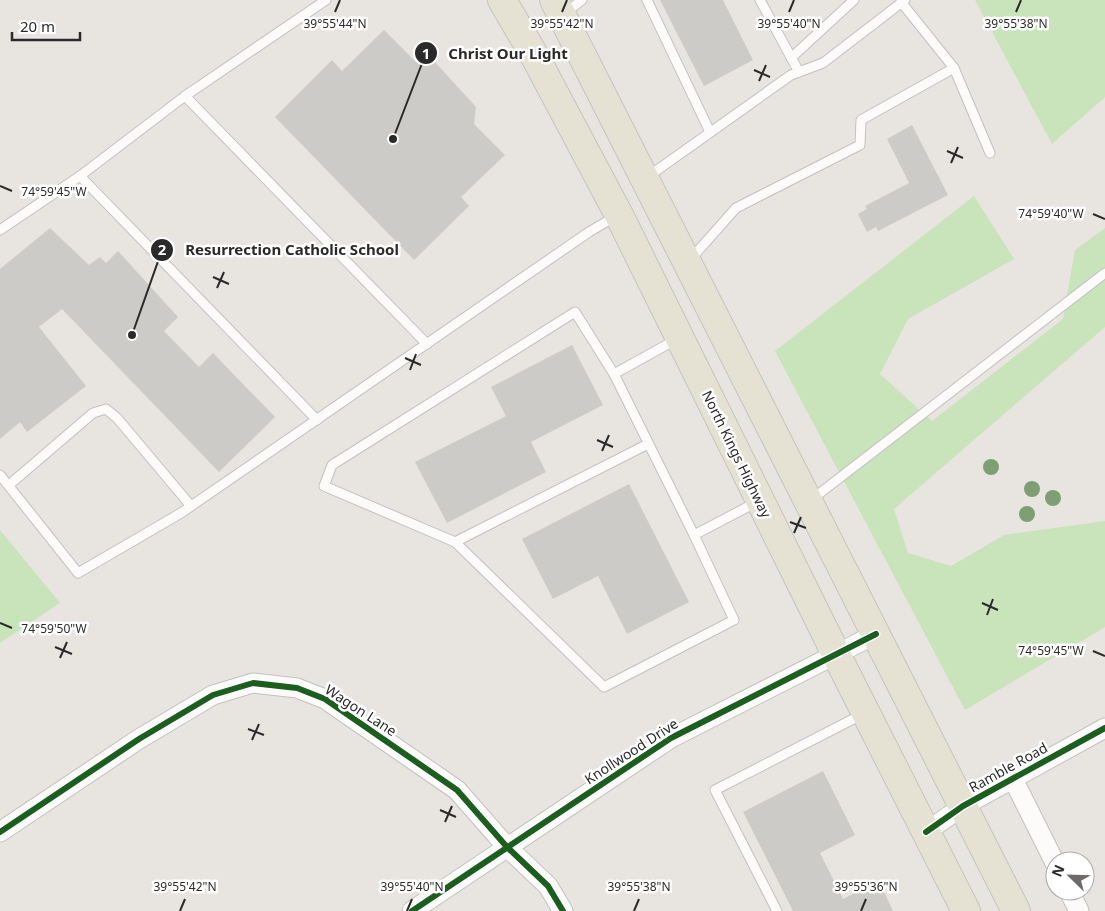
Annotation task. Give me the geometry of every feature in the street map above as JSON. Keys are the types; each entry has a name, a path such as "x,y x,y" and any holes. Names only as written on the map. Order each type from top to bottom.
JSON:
{"main road":[{"name":"North Kings Highway","path":"502,0 533,53 619,215 965,911"},
{"path":"566,5 645,179 1016,911"}],"street":[{"name":"Knollwood Drive","path":"412,911 672,738 876,634"},
{"name":"Wagon Lane","path":"0,832 139,739 213,695 253,683 297,688 325,699 457,790 507,847 548,886 563,911"},
{"name":"Ramble Road","path":"926,832 963,806 1105,728"},
{"path":"1013,779 1049,851"}],"lane":[{"path":"0,230 80,176 185,96 326,0"},
{"path":"647,0 710,132"},
{"path":"760,0 799,72"},
{"path":"791,58 854,0"},
{"path":"645,179 791,75 823,63 903,1 954,68 990,152"},
{"path":"687,263 736,208 860,145 861,120 954,68"},
{"path":"185,96 427,344"},
{"path":"80,176 317,420"},
{"path":"0,475 78,573 191,506 589,232 619,215"},
{"path":"809,501 1105,273"},
{"path":"575,312 614,374 734,620 604,687 456,542 324,486 332,465 575,312"},
{"path":"614,374 679,337"},
{"path":"9,486 93,413 106,409 117,418 191,506"},
{"path":"456,542 648,444"},
{"path":"694,535 760,501"},
{"path":"777,911 715,790 866,712"}],"green space":[{"path":"975,0 1105,0 1105,97 1052,144"},
{"path":"974,196 1014,259 908,319 880,374 932,421 1063,319 1075,250 1105,228 1105,327 894,509 908,553 951,566 1004,535 1105,521 1105,627 965,710 775,351"},
{"path":"0,530 60,603 0,643"}],"building":[{"path":"660,0 723,0 753,60 704,86"},
{"path":"384,30 416,62 434,61 476,107 474,124 505,155 461,197 469,206 414,260 275,117 332,60 342,71"},
{"path":"912,125 948,195 878,231 876,227 867,232 858,214 867,209 865,206 909,183 887,139"},
{"path":"50,228 89,265 100,257 106,263 118,251 178,317 164,331 199,367 213,353 275,417 219,472 62,309 39,327 86,386 27,432 20,422 0,439 0,269"},
{"path":"572,345 603,405 531,442 546,472 447,523 415,462 506,416 491,387"},
{"path":"629,484 689,602 627,634 598,576 553,599 522,539"},
{"path":"823,771 855,835 820,853 843,899 879,881 893,911 793,911 743,812"}],"cycle path":[{"path":"412,911 671,738 876,634"},
{"path":"0,832 139,739 213,695 253,683 297,688 325,699 457,790 507,847 548,886 563,911"},
{"path":"926,832 963,806 1105,728"}],"place":[{"name":"Christ Our Light","path":"393,139"},
{"name":"Resurrection Catholic School","path":"132,335"}]}
